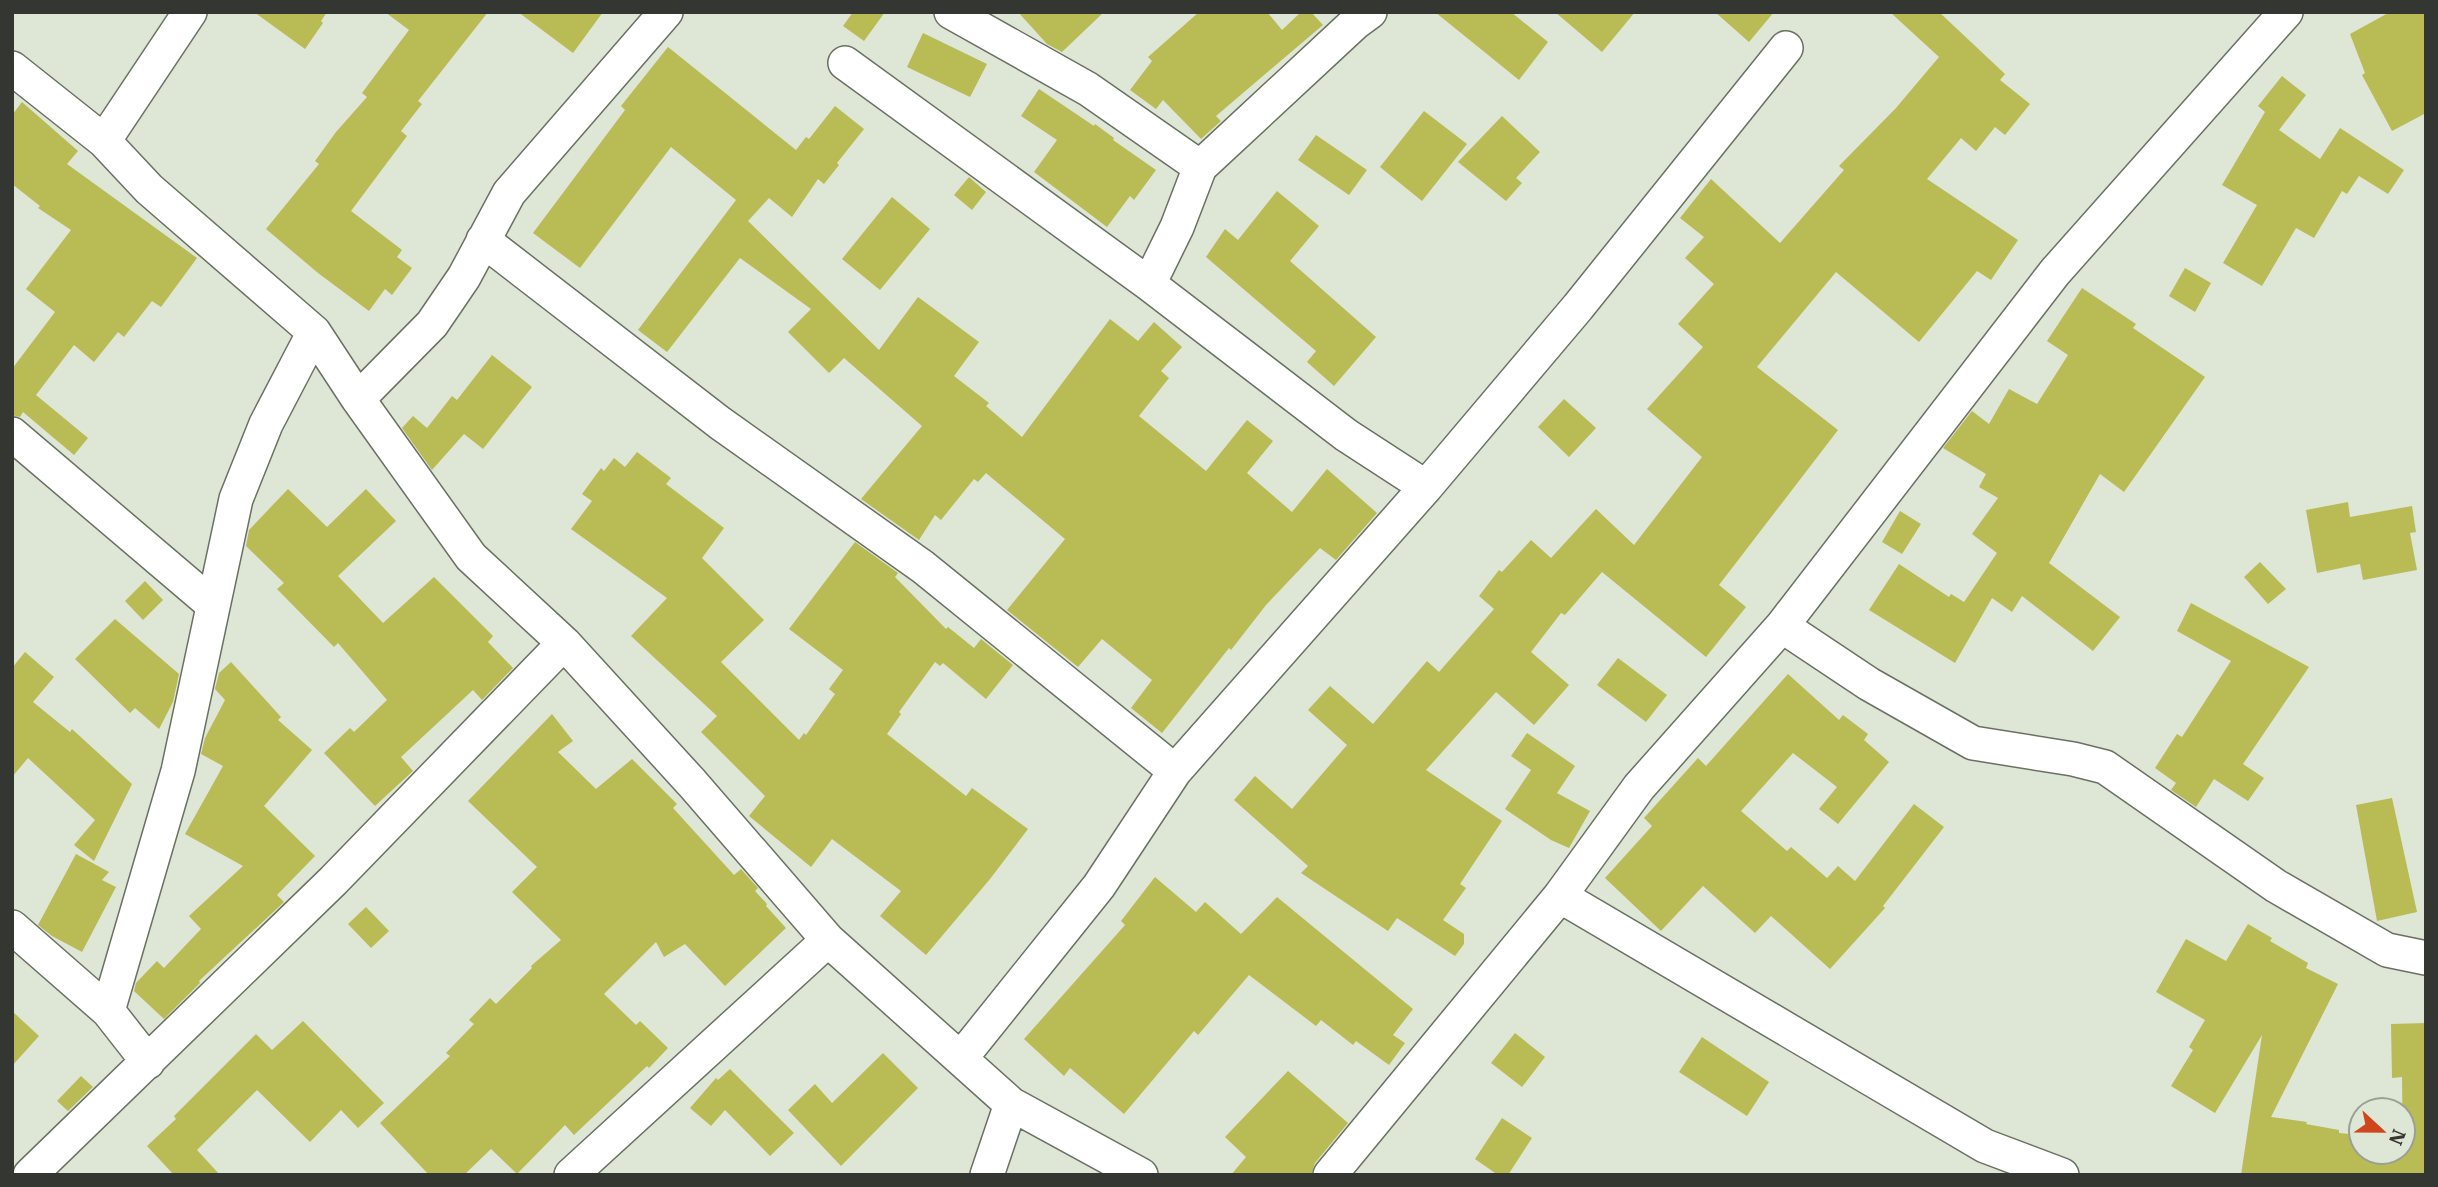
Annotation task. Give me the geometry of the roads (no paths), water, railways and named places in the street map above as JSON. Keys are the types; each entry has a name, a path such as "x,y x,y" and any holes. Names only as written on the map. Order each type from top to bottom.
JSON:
{"street":[{"path":"104,141 190,12"},
{"path":"358,399 432,324 464,276 509,193 666,12"},
{"path":"951,12 1088,89 1200,167"},
{"path":"1149,284 1177,228 1200,167 1335,41 1370,12"},
{"path":"1330,1175 1560,896 1639,787 1782,626 2055,272 2286,12"},
{"path":"961,1058 1099,886 1175,771 1426,487 1578,307 1786,48"},
{"path":"845,62 1149,284 1346,435 1426,487"},
{"path":"12,68 104,141 149,189 314,332 358,399 471,557 564,643 692,783 828,940 1011,1104 1141,1175"},
{"path":"483,240 720,423 923,567 1175,771"},
{"path":"108,1011 178,771 236,499 266,424 314,332"},
{"path":"12,434 213,605"},
{"path":"1782,626 1869,684 1973,743 2073,759 2105,767 2276,886 2387,950 2426,958"},
{"path":"30,1175 333,881 564,643"},
{"path":"1560,896 1986,1146 2062,1175"},
{"path":"12,927 108,1011 148,1062"},
{"path":"571,1175 828,940"},
{"path":"987,1175 1011,1104"}]}
